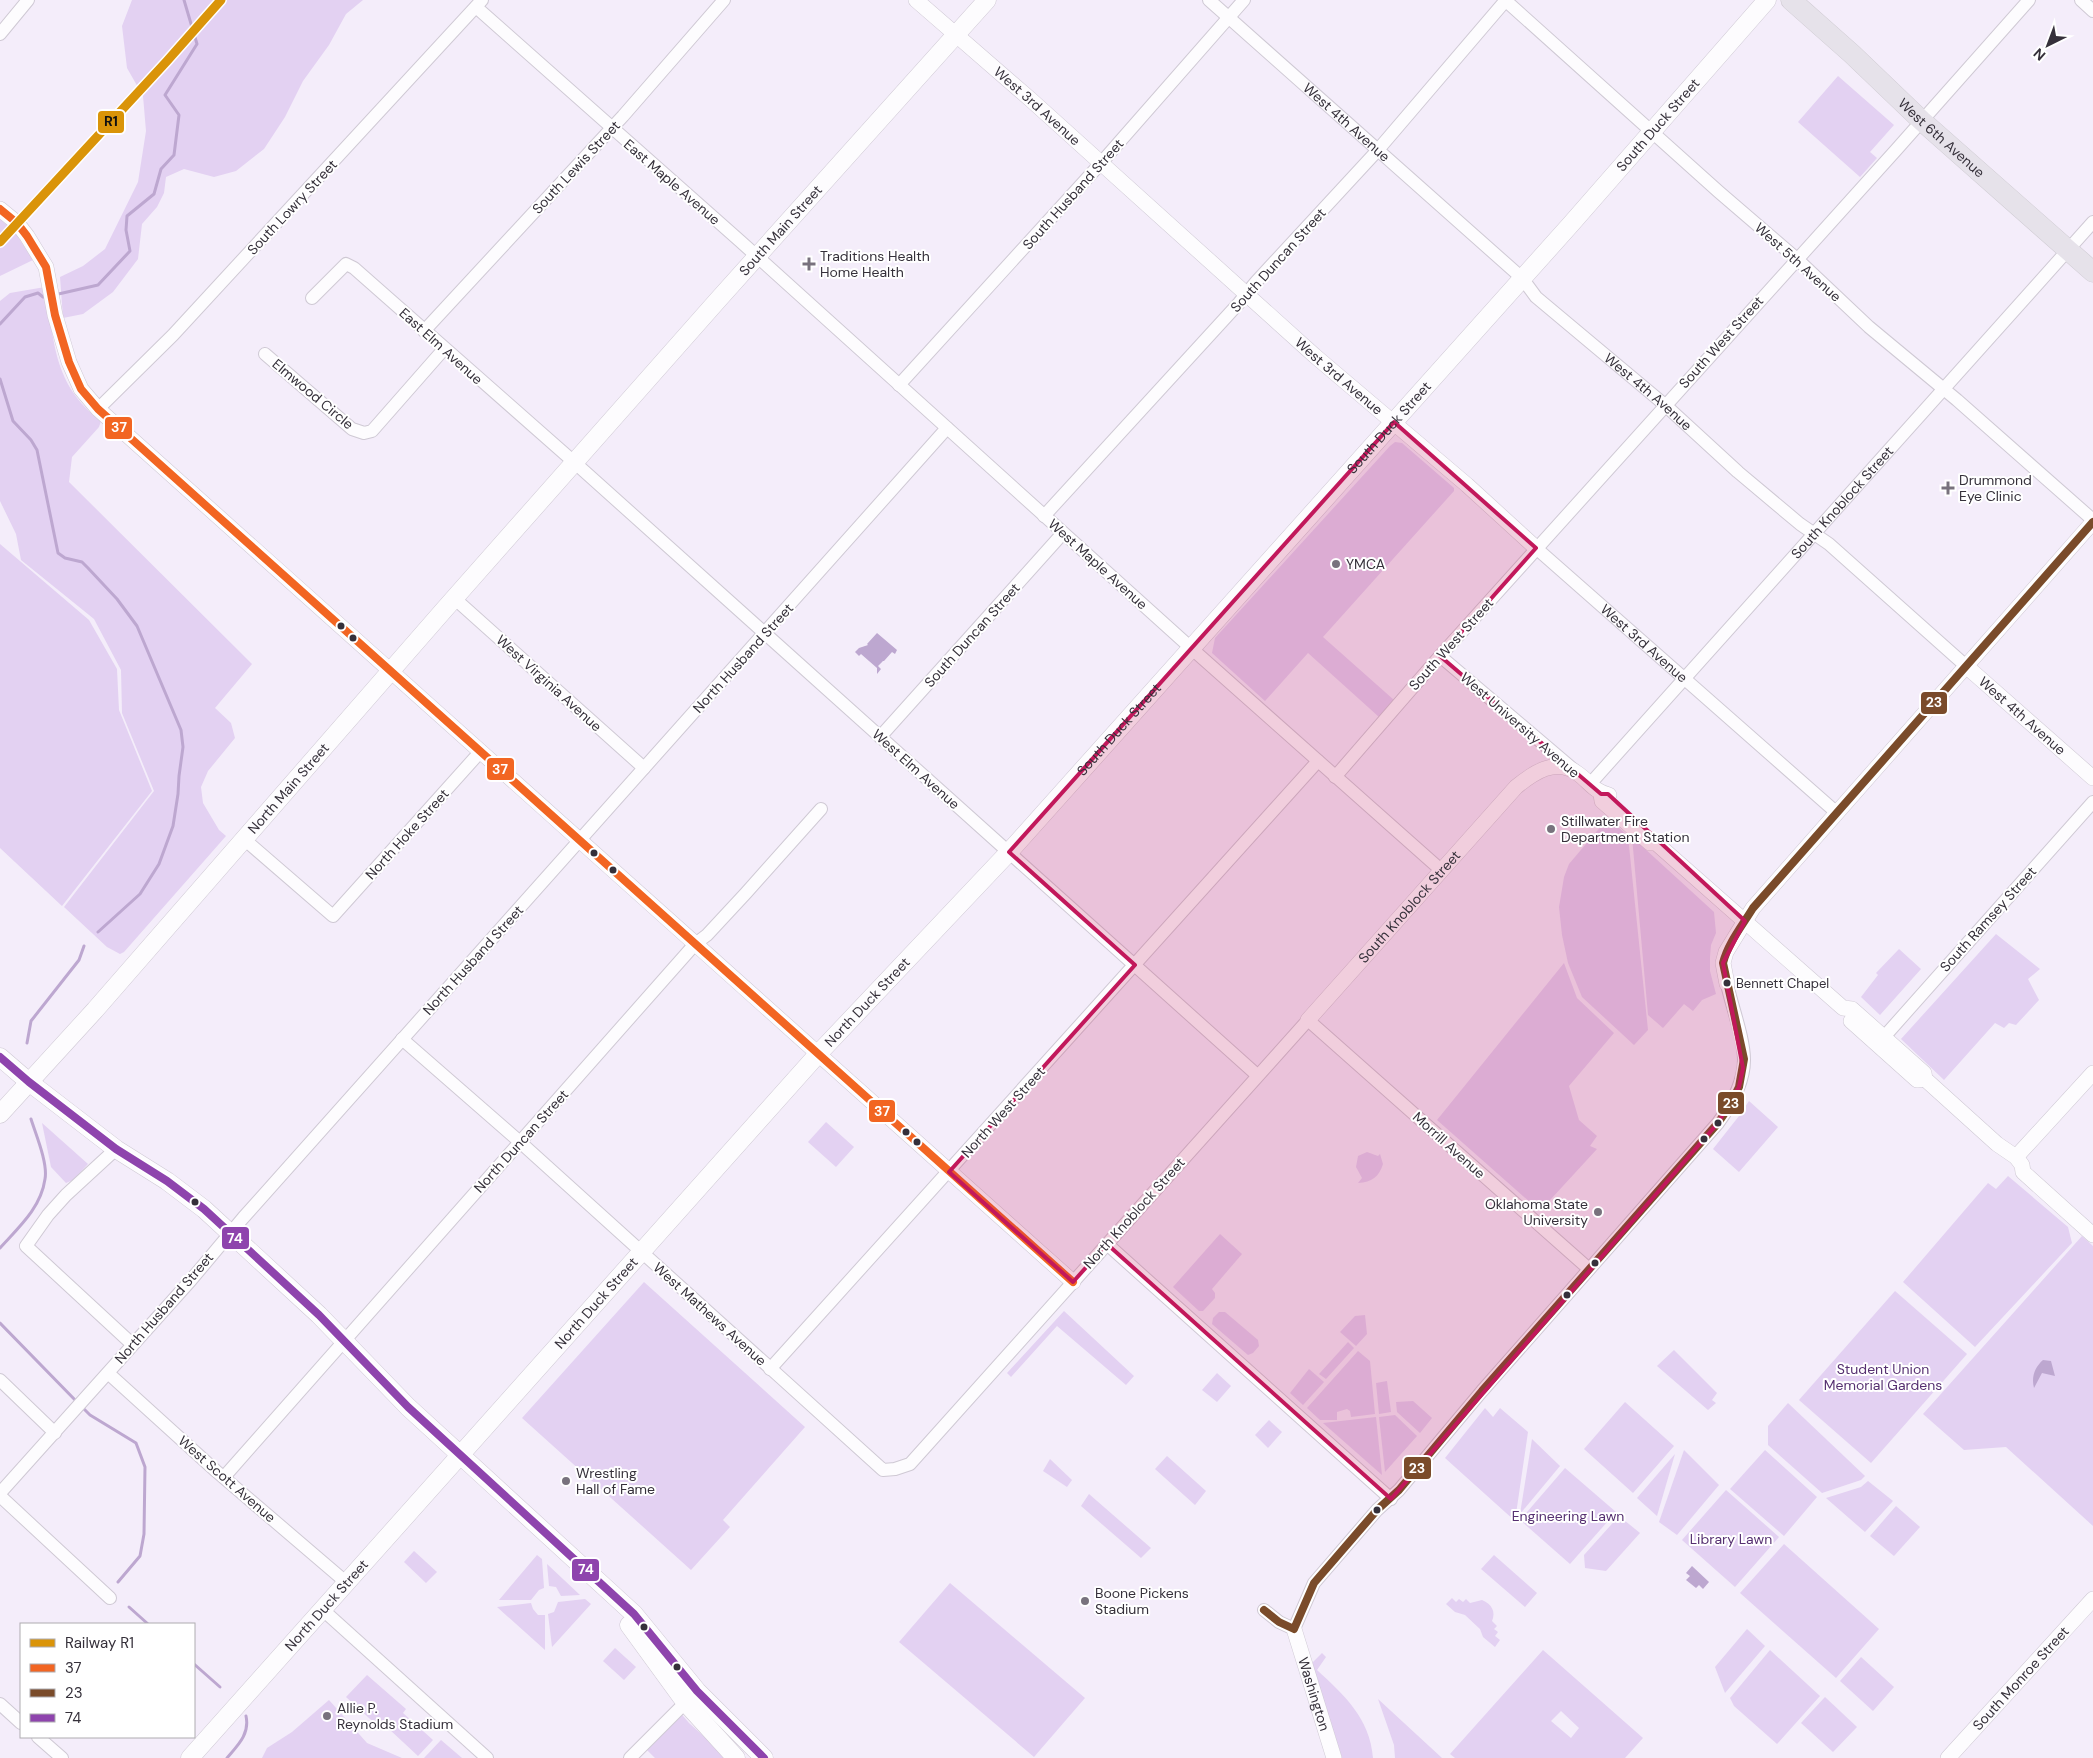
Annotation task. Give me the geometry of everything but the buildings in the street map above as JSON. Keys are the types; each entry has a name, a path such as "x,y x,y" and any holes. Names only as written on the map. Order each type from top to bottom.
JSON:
{"highway":[{"name":"West 6th Avenue","path":"1791,0 1852,54 1922,121 2093,272"}],"main road":[{"name":"South Main Street","path":"574,462 756,256 987,0"},
{"name":"South Duck Street","path":"1009,852 1394,422 1767,0"},
{"name":"North Main Street","path":"0,1114 95,1010 574,462"},
{"name":"North Duck Street","path":"190,1758 818,1054 1009,852"},
{"path":"0,1057 29,1082 116,1149 204,1209 319,1315 408,1407 548,1533 610,1592 627,1622 691,1696 736,1758"},
{"path":"691,1696 764,1758"}],"street":[{"path":"0,34 28,0"},
{"name":"South Lewis Street","path":"424,331 611,128 724,0"},
{"name":"West 3rd Avenue","path":"916,0 957,34 1315,356 1394,422 1837,812"},
{"name":"West 4th Avenue","path":"1209,0 1522,278 1536,297 1665,405 1738,472 1829,544 2093,778"},
{"name":"South Husband Street","path":"899,385 1101,163 1244,0"},
{"name":"West 5th Avenue","path":"1506,0 1797,259 1869,326 2093,521"},
{"name":"South Duncan Street","path":"1044,516 1377,151 1506,0"},
{"name":"South West Street","path":"1336,777 1536,548 2029,0"},
{"path":"2080,0 2093,11"},
{"name":"East Maple Avenue","path":"479,3 611,128 756,256"},
{"name":"South Lowry Street","path":"98,409 173,336 479,3"},
{"path":"0,209 17,223 46,267 56,315 75,377 81,389 98,409 1072,1282"},
{"name":"South Knoblock Street","path":"1596,789 1685,678 2093,222"},
{"name":"West Maple Avenue","path":"756,256 1191,648 1441,870"},
{"name":"East Elm Avenue","path":"312,298 347,263 574,462"},
{"name":"Elmwood Circle","path":"265,354 352,429 364,433 372,431 444,349"},
{"name":"North Husband Street","path":"0,1495 73,1414 132,1344 191,1280 229,1233 947,428"},
{"name":"West Elm Avenue","path":"574,462 1257,1075"},
{"path":"1264,1610 1278,1622 1294,1629 1314,1583 1376,1510 1391,1499 1589,1269 1718,1123 1733,1101 1739,1087 1744,1059 1723,963 1726,952 1752,908 2093,521"},
{"name":"South Duncan Street","path":"880,737 1063,533"},
{"name":"West Virginia Avenue","path":"454,598 644,768"},
{"name":"West University Avenue","path":"1440,656 1596,789 1602,801 1650,843 1656,843 1843,1008 1852,1009 1884,1037 1924,1073 1925,1079 1997,1144 2019,1161 2029,1165 2093,1222"},
{"name":"North Hoke Street","path":"244,839 333,916 481,751"},
{"path":"1135,965 1318,761"},
{"name":"South Knoblock Street","path":"1257,1075 1516,787 1532,774 1550,766 1563,766 1576,772"},
{"name":"South Ramsey Street","path":"1884,1037 2093,802"},
{"name":"North Duncan Street","path":"224,1477 696,944 707,935 821,809"},
{"name":"North West Street","path":"770,1369 1135,965"},
{"name":"West University Avenue","path":"1843,1008 1844,1016 1895,1061 1917,1080 1925,1079"},
{"name":"Morrill Avenue","path":"1308,1020 1589,1269"},
{"name":"West Mathews Avenue","path":"402,1039 520,1142 883,1470"},
{"path":"2019,1161 2093,1073"},
{"name":"North Knoblock Street","path":"883,1470 895,1470 910,1464 1257,1075"},
{"path":"116,1149 66,1195 48,1215 26,1246 132,1344"},
{"name":"West University Avenue","path":"2019,1161 2022,1172 2093,1235"},
{"path":"1107,1244 1391,1499"},
{"name":"West Scott Avenue","path":"108,1373 224,1477 347,1582"},
{"path":"0,1380 55,1433"},
{"path":"0,1495 110,1598"},
{"name":"South Monroe Street","path":"1948,1758 2093,1599"},
{"path":"323,1610 487,1758"},
{"name":"Washington","path":"1294,1629 1306,1673 1334,1758"},
{"path":"630,1758 691,1696"},
{"path":"0,1704 20,1722"},
{"path":"39,1738 62,1758"}],"highlighted area":[{"path":"1394,422 1536,548 1440,656 1601,794 1608,794 1745,921 1723,963 1743,1068 1739,1087 1718,1123 1391,1499 1107,1244 1073,1282 949,1172 1135,965 1009,852"}],"green space":[{"path":"132,0 363,0 346,14 329,45 303,81 285,117 264,149 236,171 214,177 184,169 166,177 164,193 157,207 142,224 138,259 113,292 83,314 63,318 60,277 83,266 105,249 138,182 146,131 143,96 127,68 122,26"},
{"path":"1838,76 1894,125 1870,152 1877,158 1860,177 1798,122"},
{"path":"0,216 10,225 33,260 0,276"},
{"path":"45,287 54,343 64,377 85,407 101,421 99,427 72,457 69,482 252,664 215,708 231,723 235,738 208,771 201,787 203,803 219,830 226,836 124,952 120,954 107,947 64,907 154,791 122,713 121,670 94,619 21,560 16,534 0,501 0,301 10,293"},
{"name":"YMCA","path":"1395,442 1402,443 1454,488 1454,491 1323,637 1394,700 1379,717 1308,653 1265,701 1212,653 1215,638"},
{"path":"0,544 89,620 117,669 119,710 152,791 62,906 0,848"},
{"path":"1608,818 1628,836 1648,1030 1634,1045 1582,997 1568,963 1562,935 1559,907 1564,877 1569,864"},
{"path":"1632,837 1714,912 1716,933 1711,945 1710,971 1716,994 1702,1000 1693,1011 1684,1004 1663,1028 1648,1015"},
{"path":"1996,934 2040,969 2028,979 2039,1000 2016,1025 2009,1023 2004,1028 1995,1023 1944,1080 1901,1039"},
{"path":"1899,949 1921,969 1880,1015 1861,997 1878,975 1876,973"},
{"path":"1564,963 1577,998 1614,1033 1569,1086 1579,1120 1597,1136 1590,1146 1597,1149 1540,1211 1437,1120"},
{"path":"1749,1101 1778,1127 1739,1172 1713,1149"},
{"path":"826,1122 854,1147 836,1167 808,1142"},
{"path":"42,1123 88,1164 73,1180 66,1183 51,1167"},
{"path":"1367,1152 1378,1156 1380,1154 1383,1164 1374,1178 1358,1183 1362,1178 1356,1167 1358,1156"},
{"path":"2008,1176 2068,1227 2072,1243 1975,1347 1903,1282 1988,1183 1996,1189"},
{"path":"1220,1234 1242,1254 1212,1289 1215,1293 1215,1298 1203,1311 1199,1311 1173,1287"},
{"path":"2082,1236 2093,1246 2093,1526 2006,1447 1964,1450 1923,1414"},
{"path":"644,1282 805,1427 723,1520 730,1527 691,1570 522,1418"},
{"name":"Student Union Memorial Gardens","path":"1895,1291 1967,1354 1871,1463 1799,1400"},
{"path":"1064,1311 1134,1376 1126,1385 1057,1326 1011,1377 1007,1373"},
{"path":"1219,1312 1225,1312 1258,1340 1259,1346 1253,1353 1248,1355 1212,1324 1213,1318"},
{"path":"1365,1315 1367,1334 1356,1346 1340,1332 1355,1316"},
{"path":"1348,1342 1354,1348 1326,1379 1319,1374"},
{"path":"1674,1350 1717,1393 1712,1400 1716,1403 1708,1410 1657,1366"},
{"path":"1358,1351 1370,1361 1375,1414 1351,1417 1350,1411 1347,1409 1337,1412 1337,1420 1320,1420 1307,1408"},
{"path":"1309,1369 1324,1382 1303,1405 1290,1393"},
{"path":"1217,1373 1231,1386 1217,1402 1202,1390"},
{"path":"1387,1381 1391,1412 1379,1414 1376,1383"},
{"path":"1413,1401 1432,1418 1420,1433 1397,1412 1396,1402"},
{"name":"Engineering Lawn","path":"1625,1402 1674,1446 1633,1493 1584,1449"},
{"path":"1788,1403 1865,1476 1861,1480 1822,1493 1768,1445 1768,1426"},
{"path":"1485,1408 1493,1417 1500,1408 1528,1432 1515,1521 1445,1458"},
{"path":"1395,1415 1417,1436 1385,1472 1379,1417"},
{"path":"1376,1417 1382,1475 1323,1423"},
{"path":"1269,1420 1282,1432 1268,1448 1255,1435"},
{"path":"1532,1439 1560,1466 1520,1514"},
{"path":"1684,1450 1719,1485 1677,1535 1659,1522"},
{"path":"1765,1450 1817,1497 1784,1536 1730,1489"},
{"path":"1675,1454 1657,1516 1637,1498"},
{"path":"1167,1456 1206,1491 1195,1505 1155,1469"},
{"path":"1050,1459 1072,1480 1067,1487 1043,1471"},
{"name":"Engineering Lawn","path":"1565,1468 1616,1512 1570,1564 1520,1520"},
{"path":"1868,1481 1893,1501 1865,1532 1826,1498 1861,1487"},
{"name":"Library Lawn","path":"1726,1490 1779,1537 1735,1587 1682,1540"},
{"path":"1089,1494 1151,1548 1141,1558 1081,1506"},
{"path":"1896,1506 1920,1527 1894,1556 1870,1536"},
{"path":"1619,1516 1640,1533 1606,1571 1585,1568 1584,1555"},
{"path":"1784,1544 1879,1629 1836,1678 1740,1593"},
{"path":"414,1551 437,1572 426,1583 404,1562"},
{"path":"537,1555 542,1559 544,1588 539,1590 531,1600 499,1600"},
{"path":"1494,1555 1537,1593 1525,1607 1481,1569"},
{"path":"547,1564 580,1595 561,1596 556,1587 549,1586"},
{"path":"950,1583 1085,1698 1034,1757 899,1642"},
{"path":"1452,1598 1456,1602 1459,1599 1463,1602 1466,1599 1470,1603 1482,1600 1491,1606 1494,1614 1492,1621 1497,1626 1494,1629 1498,1632 1495,1636 1500,1640 1495,1647 1483,1637 1480,1629 1465,1615 1455,1612 1446,1604"},
{"path":"585,1599 591,1604 552,1647 548,1614 554,1612 558,1602"},
{"path":"531,1603 538,1615 545,1615 545,1650 497,1607"},
{"path":"1747,1629 1765,1646 1725,1693 1715,1667"},
{"path":"615,1648 636,1667 624,1680 603,1661"},
{"path":"1543,1650 1643,1738 1625,1758 1455,1758 1450,1754","holes":["1561,1711 1579,1728 1571,1738 1551,1721"]},
{"path":"1770,1650 1820,1696 1777,1744 1734,1706 1730,1698"},
{"path":"1322,1653 1326,1657 1317,1670 1346,1698 1361,1719 1371,1744 1373,1758 1342,1758 1312,1663"},
{"path":"1861,1657 1894,1687 1873,1711 1840,1681"},
{"path":"367,1675 406,1709 403,1713 433,1740 418,1756 389,1729 381,1729 346,1697"},
{"path":"1825,1697 1857,1727 1833,1752 1801,1723"},
{"path":"1378,1699 1442,1758 1395,1758 1394,1745"},
{"name":"Allie P. Reynolds Stadium","path":"329,1700 367,1743 402,1758 262,1758 267,1748 292,1732"},
{"path":"678,1710 689,1723 728,1758 655,1758 642,1745"},
{"name":"Allie P. Reynolds Stadium","path":"441,1740 462,1758 424,1758"}],"shaded area":[{"path":"877,633 897,650 895,654 892,652 878,666 881,669 877,674 877,668 861,654 859,656 855,652 859,648 868,645"},
{"path":"2043,1360 2051,1361 2055,1376 2042,1373 2034,1388 2034,1372"},
{"path":"1692,1566 1709,1582 1703,1589 1699,1585 1696,1588 1686,1580 1690,1576 1686,1573"}],"waterway":[{"path":"54,295 98,285 130,251 126,230 127,216 154,194 161,169 174,155 179,115 165,95 197,44 184,0"},
{"path":"0,324 25,297 38,293 46,297"},
{"path":"0,379 13,421 31,440 37,450 58,553 65,558 82,562 117,599 137,626 181,730 183,747 173,826 159,864 140,894 98,932"},
{"path":"27,1043 31,1021 79,960 84,946"},
{"path":"0,1248 28,1217 43,1189 45,1165 31,1119"},
{"path":"0,1323 78,1403"},
{"path":"82,1407 90,1415 136,1443 145,1467 144,1534 140,1556 118,1582"},
{"path":"129,1607 147,1623"},
{"path":"195,1665 220,1687"},
{"path":"227,1758 245,1734 246,1716"}],"rail line":[{"name":"R1","path":"0,242 221,0"}],"transit line":[{"name":"37","path":"0,209 17,223 46,267 55,315 69,362 81,389 98,409 1073,1282"},
{"name":"23","path":"1264,1610 1279,1622 1294,1629 1314,1583 1377,1510 1399,1490 1482,1391 1718,1123 1739,1087 1744,1059 1723,963 1728,948 1736,935 1753,908 2093,522"},
{"name":"74","path":"0,1057 29,1082 116,1149 167,1181 204,1209 319,1315 408,1407 634,1614 697,1691 764,1758"}],"place":[{"name":"Traditions Health Home Health","path":"809,264"},
{"name":"Drummond Eye Clinic","path":"1948,488"},
{"name":"YMCA","path":"1336,564"},
{"name":"Stillwater Fire Department Station","path":"1551,829"},
{"name":"Bennett Chapel","path":"1727,983"},
{"name":"Oklahoma State University","path":"1598,1212"},
{"name":"Wrestling Hall of Fame","path":"566,1481"},
{"name":"Boone Pickens Stadium","path":"1085,1601"},
{"name":"Allie P. Reynolds Stadium","path":"327,1716"}]}
